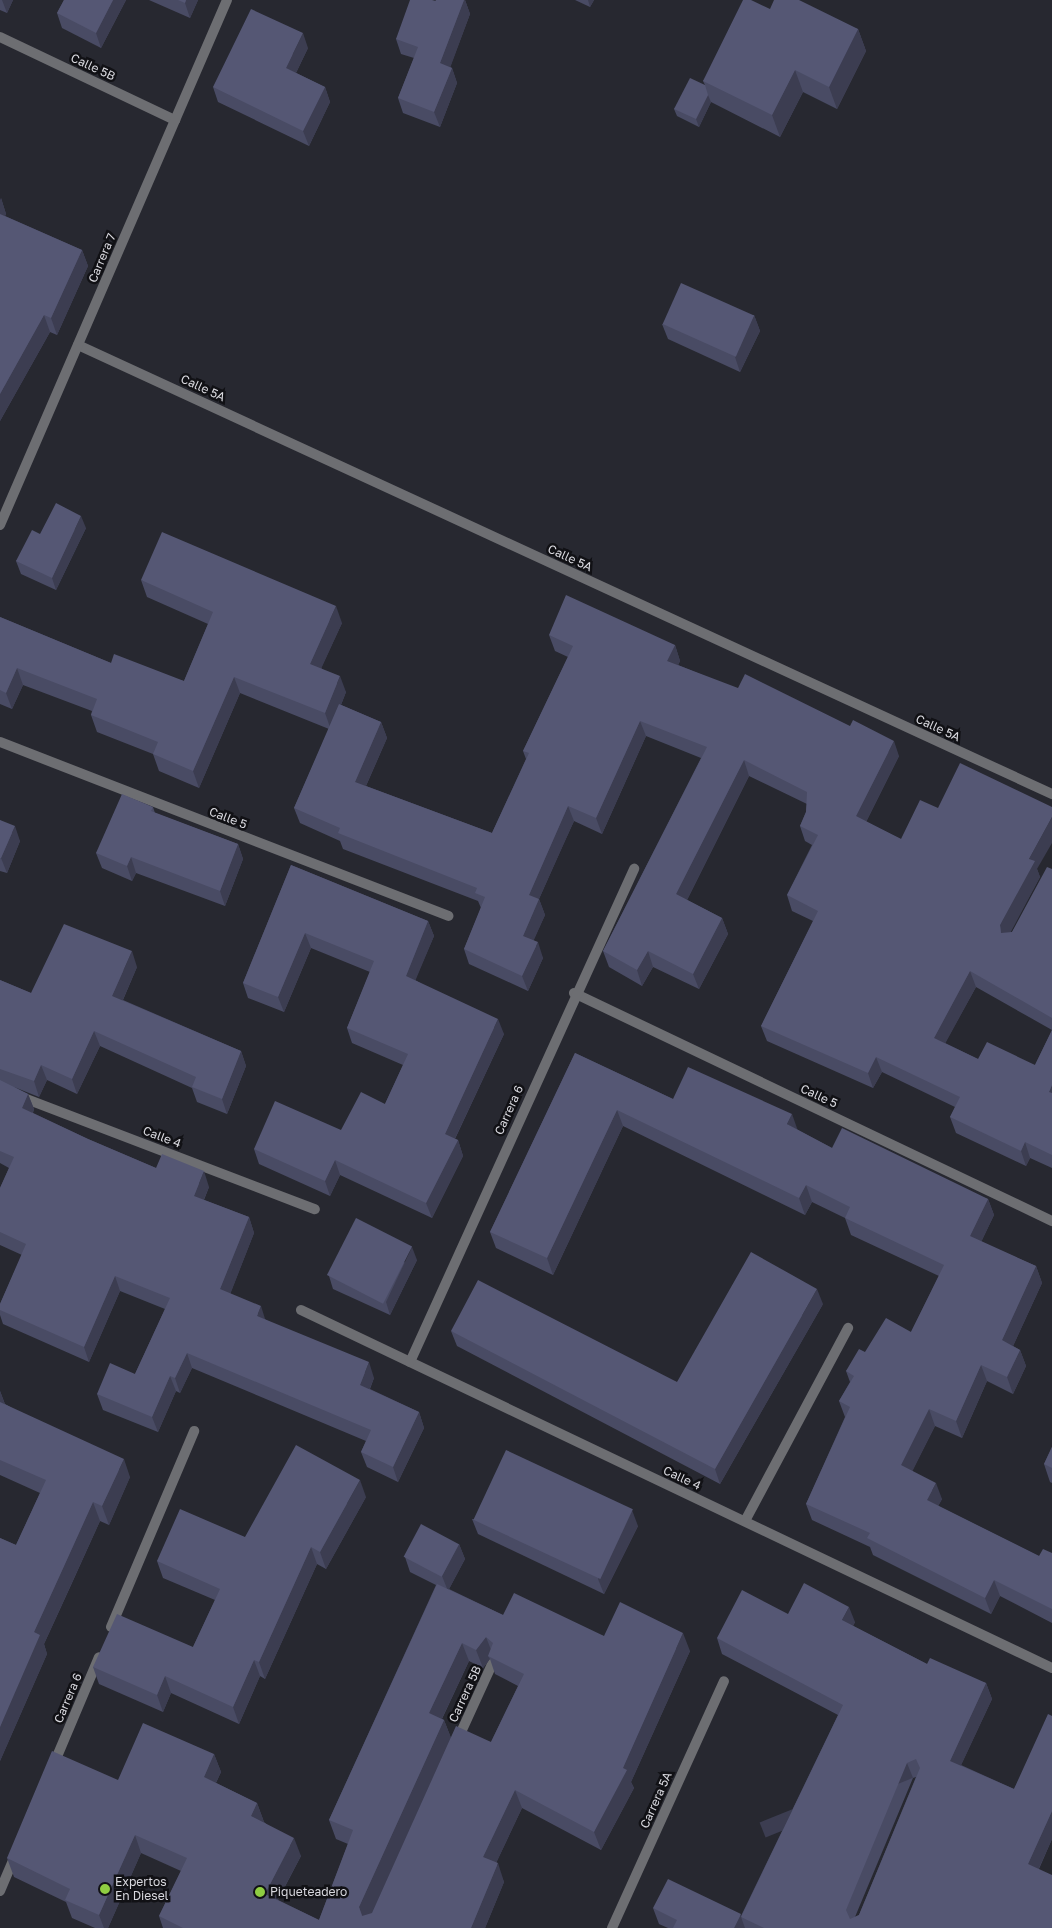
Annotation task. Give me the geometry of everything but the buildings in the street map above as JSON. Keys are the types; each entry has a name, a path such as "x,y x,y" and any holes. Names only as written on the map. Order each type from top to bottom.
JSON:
{"street":[{"name":"Carrera 7","path":"0,525 227,0"},
{"name":"Calle 5B","path":"0,37 175,120"},
{"name":"Calle 5A","path":"78,344 1052,794"},
{"name":"Calle 5","path":"0,742 448,916"},
{"name":"Carrera 6","path":"410,1362 574,993 634,869"},
{"name":"Calle 5","path":"574,993 1052,1221"},
{"name":"Calle 4","path":"0,1089 315,1209"},
{"name":"Calle 4","path":"301,1310 1052,1668"},
{"path":"744,1521 848,1328"},
{"name":"Carrera 6","path":"47,1780 194,1431"},
{"name":"Carrera 5B","path":"453,1751 493,1662"},
{"name":"Carrera 5A","path":"612,1928 724,1681"},
{"path":"0,1891 19,1845"}],"place":[{"name":"Expertos En Diesel","path":"105,1889"},
{"name":"Piqueteadero","path":"260,1892"}]}
